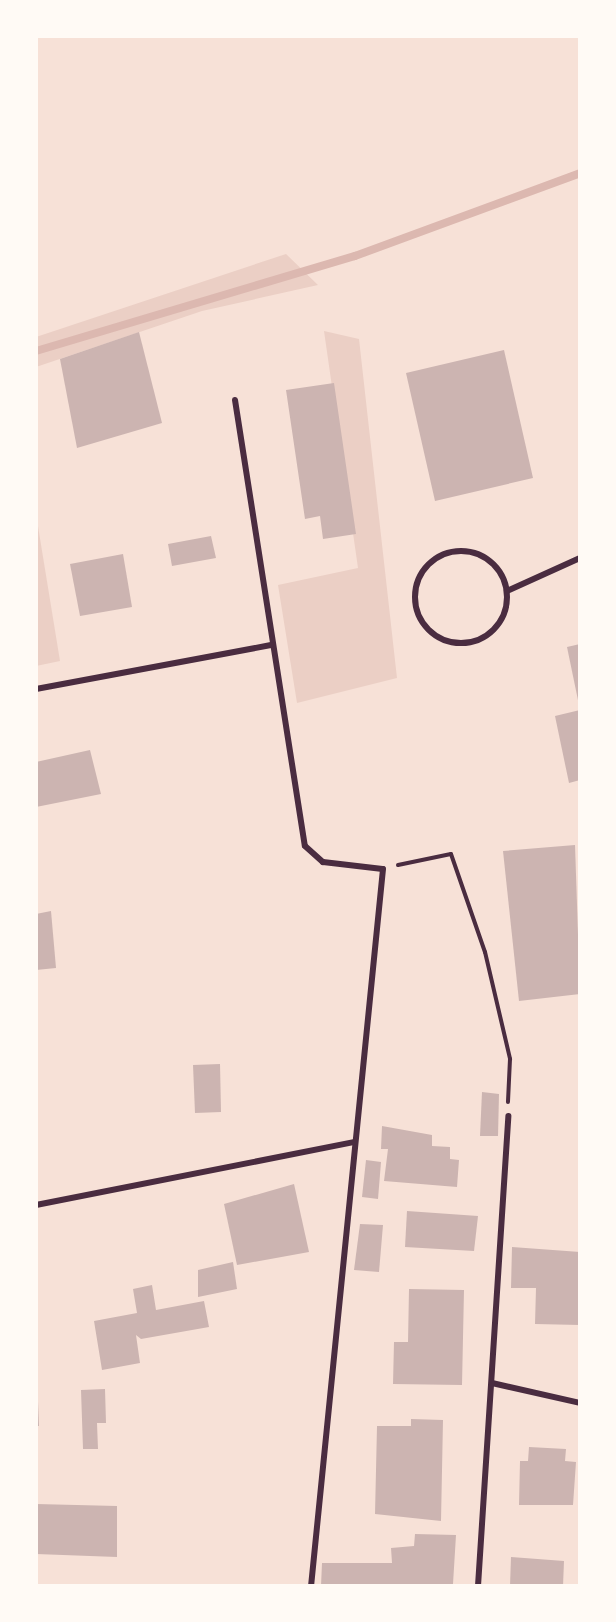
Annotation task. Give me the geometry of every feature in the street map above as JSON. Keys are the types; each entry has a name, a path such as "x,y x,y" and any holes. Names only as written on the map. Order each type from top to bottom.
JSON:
{"street":[{"path":"235,400 271,645 304,846 323,862 383,869 311,1586"},
{"path":"454,551 469,551 495,564 507,591 502,620 492,632 463,643 433,634 416,608 419,577 428,564 454,551"},
{"path":"507,591 580,558"},
{"path":"36,689 271,645"},
{"path":"478,1586 508,1116"},
{"path":"36,1204 355,1142"},
{"path":"492,1383 580,1403"}],"path":[{"path":"383,869 451,854 485,952 510,1059 508,1116"}],"shaded area":[{"path":"286,254 318,285 202,311 36,367 36,337"},
{"path":"324,331 359,339 397,678 297,703 278,585 358,568"},
{"path":"36,514 60,661 36,666"}],"building":[{"path":"139,332 162,423 77,448 60,359"},
{"path":"504,350 533,478 435,501 406,373"},
{"path":"334,383 356,534 323,539 320,516 305,519 286,390"},
{"path":"211,536 216,558 172,566 168,544"},
{"path":"123,554 132,607 80,616 70,564"},
{"path":"580,644 580,705 579,705 567,647"},
{"path":"580,710 580,780 569,783 555,716"},
{"path":"90,750 101,794 36,807 36,762"},
{"path":"575,845 580,994 519,1001 503,851"},
{"path":"51,911 56,968 36,970 36,914"},
{"path":"220,1064 221,1112 195,1113 193,1065"},
{"path":"482,1092 499,1094 498,1136 480,1136"},
{"path":"382,1126 432,1135 432,1146 450,1147 450,1159 459,1160 457,1187 384,1181 388,1149 381,1149"},
{"path":"366,1160 381,1162 378,1199 362,1197"},
{"path":"294,1184 309,1252 237,1265 224,1204"},
{"path":"407,1211 478,1216 474,1251 405,1247"},
{"path":"360,1224 383,1225 379,1272 354,1270"},
{"path":"512,1247 580,1252 580,1325 535,1324 536,1288 511,1288"},
{"path":"233,1262 237,1289 198,1297 198,1270"},
{"path":"152,1285 156,1310 204,1301 209,1327 141,1339 136,1335 140,1363 102,1370 94,1321 137,1313 133,1289"},
{"path":"409,1289 464,1290 462,1385 393,1384 394,1342 408,1342"},
{"path":"105,1389 106,1423 97,1423 98,1449 83,1449 81,1390"},
{"path":"36,1402 38,1402 39,1426 36,1426"},
{"path":"411,1419 443,1420 441,1521 375,1514 377,1426 411,1426"},
{"path":"529,1447 566,1449 565,1461 576,1462 573,1505 519,1505 520,1461 528,1461"},
{"path":"36,1504 117,1506 117,1557 36,1554"},
{"path":"415,1534 456,1535 453,1584 321,1586 322,1563 392,1563 391,1548 414,1546"},
{"path":"511,1557 564,1561 563,1586 510,1586"}],"waterway":[{"path":"36,351 355,256 580,173"}]}
